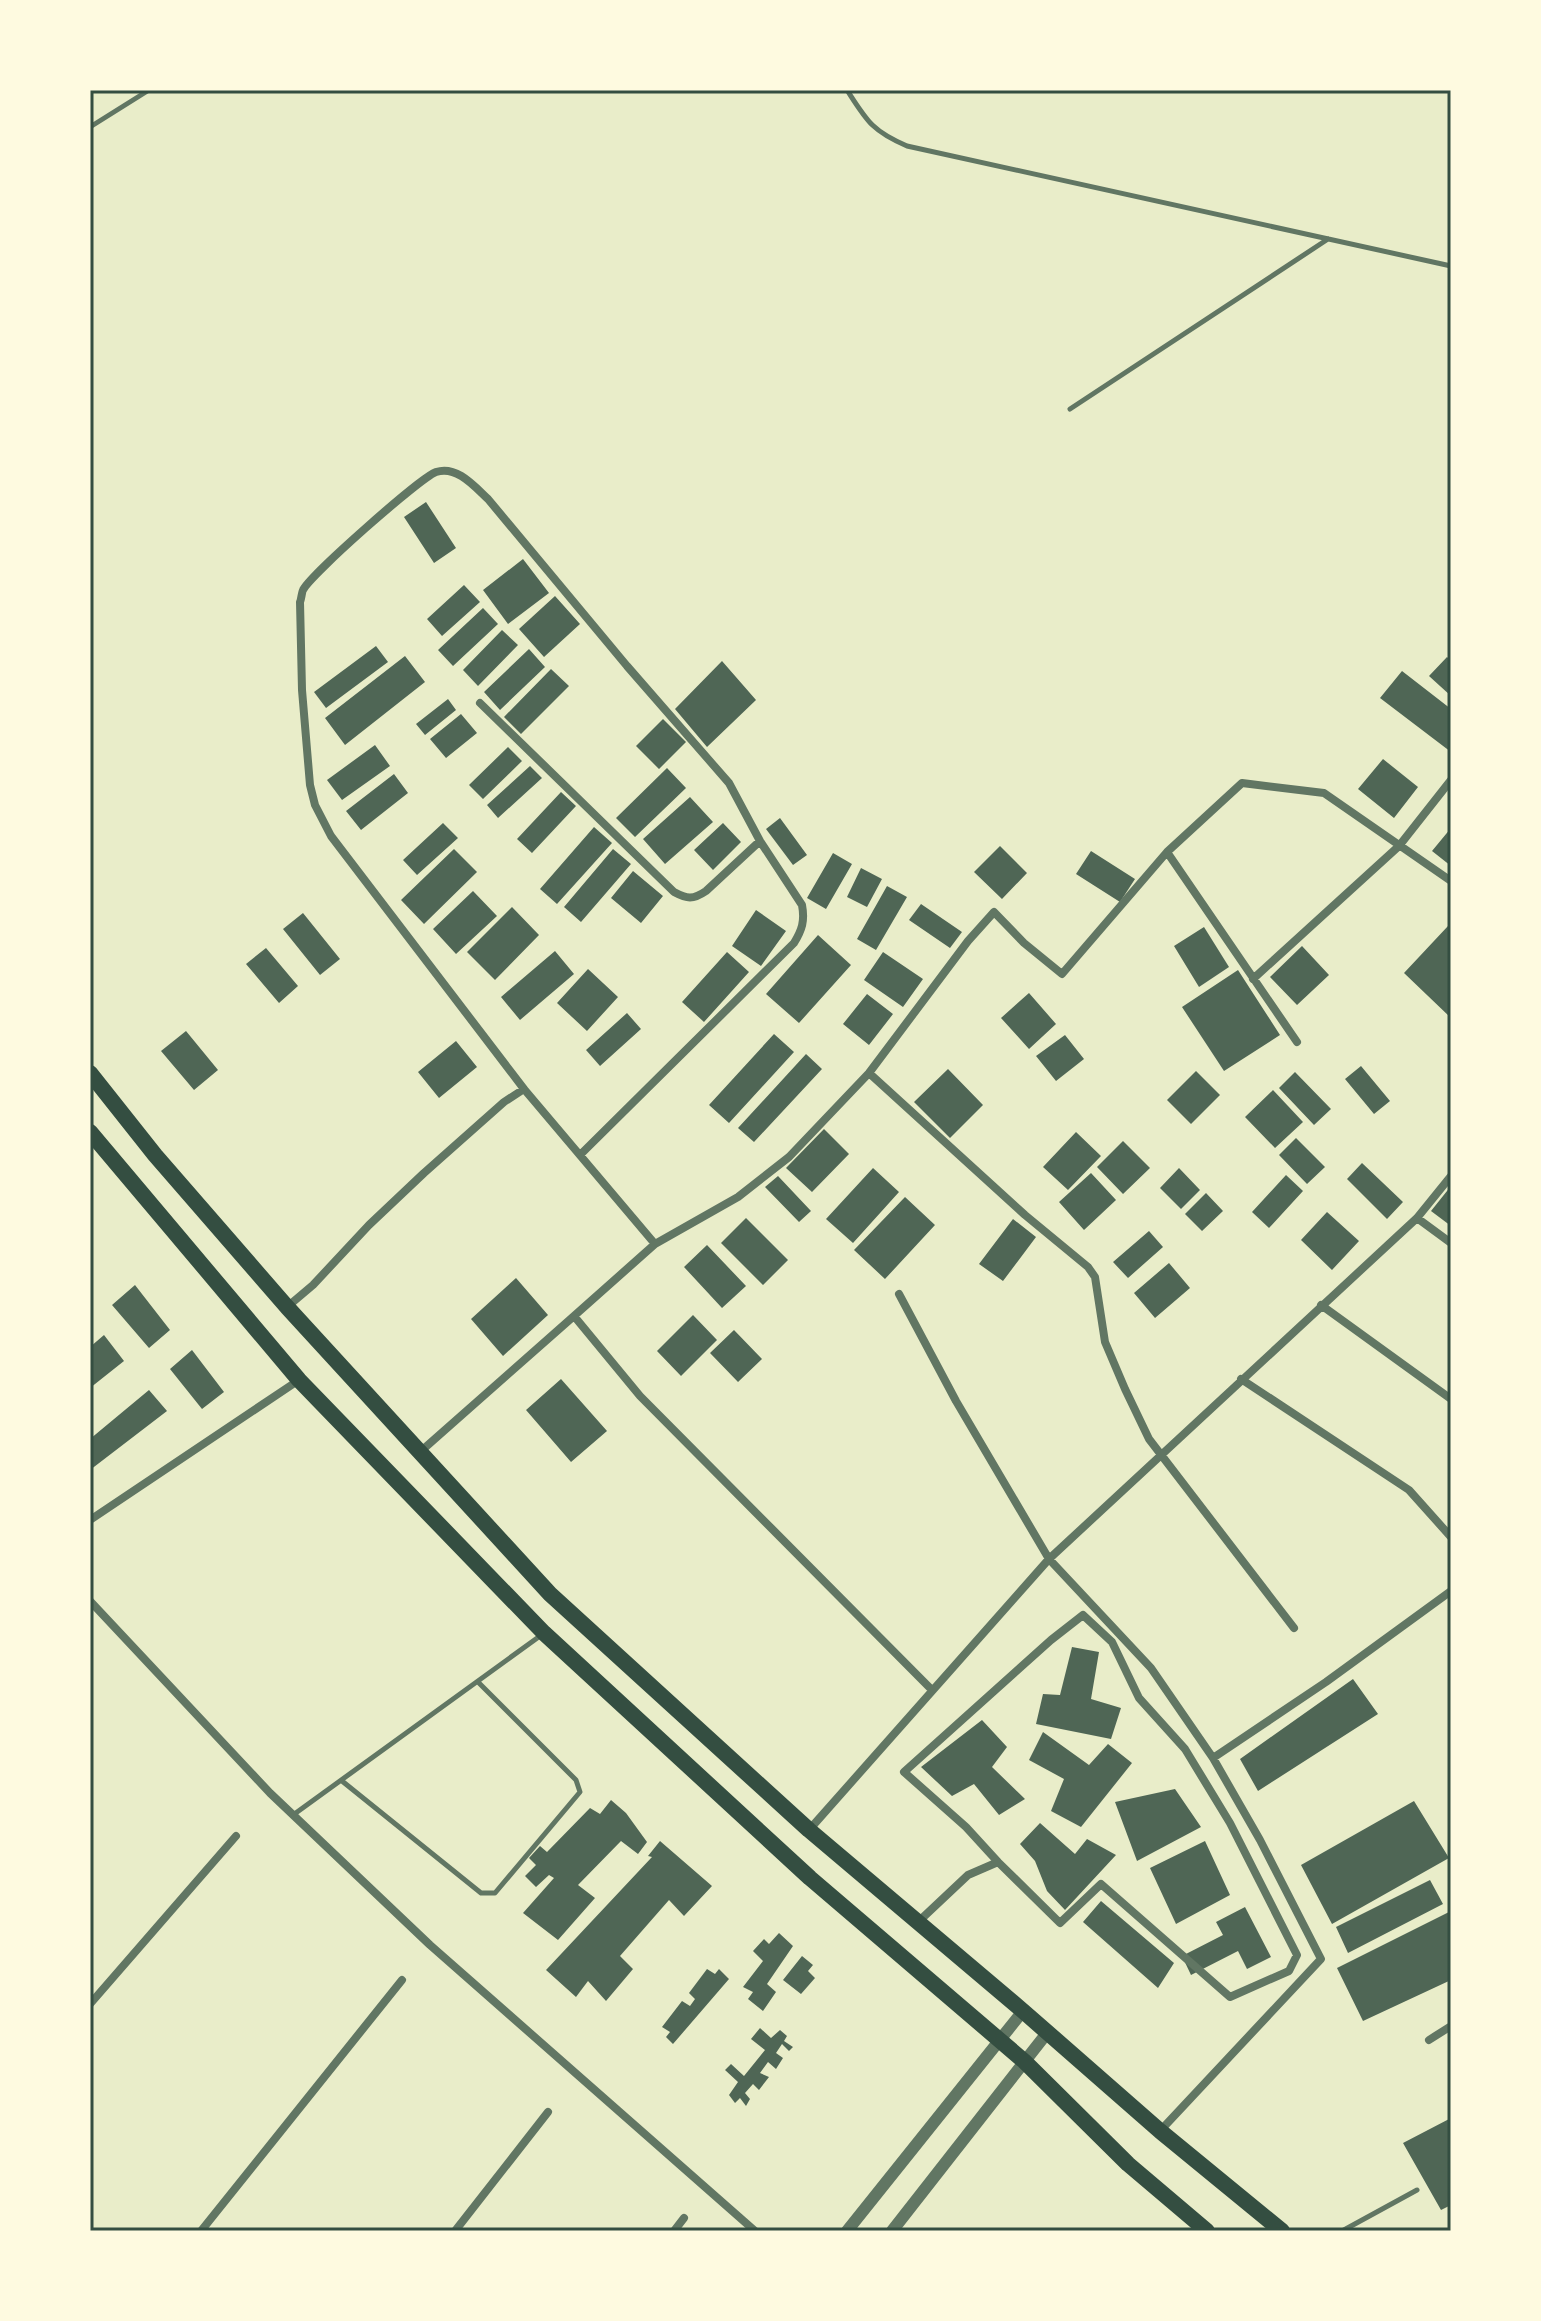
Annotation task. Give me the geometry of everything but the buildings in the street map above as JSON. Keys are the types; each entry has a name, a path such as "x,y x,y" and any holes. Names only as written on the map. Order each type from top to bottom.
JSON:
{"main road":[{"path":"90,1073 155,1155 287,1307 550,1594 809,1830 1160,2131 1282,2231"},
{"path":"90,1132 299,1380 544,1633 810,1878 1024,2061 1128,2164 1207,2231"}],"street":[{"path":"580,1155 794,943 802,930 802,905 760,841 729,783 488,499 453,472 437,472 369,525 302,591 302,690 310,785 315,805 331,836 524,1089 655,1244"},
{"path":"480,703 674,892 687,899 696,898 706,891 760,841"},
{"path":"1253,979 1399,846 1451,780"},
{"path":"420,1452 655,1244 738,1197 789,1157 869,1073 968,941 994,912 1024,943 1062,974 1167,852 1242,783 1324,793 1451,881"},
{"path":"1167,852 1297,1042"},
{"path":"869,1073 1003,1196 1088,1267 1095,1277 1105,1342 1149,1439 1294,1628"},
{"path":"287,1307 313,1285 369,1225 424,1173 504,1102 524,1089"},
{"path":"809,1830 1049,1559 1417,1218 1451,1176"},
{"path":"1417,1218 1451,1243"},
{"path":"899,1294 956,1401 1049,1559 1151,1668 1213,1758 1260,1840 1321,1959 1160,2131"},
{"path":"1321,1305 1451,1399"},
{"path":"574,1316 640,1396 932,1690"},
{"path":"1241,1379 1409,1490 1451,1537"},
{"path":"90,1520 299,1380"},
{"path":"1213,1758 1326,1682 1451,1591"},
{"path":"90,1601 270,1793 430,1945 755,2231"},
{"path":"1083,1615 1112,1642 1139,1698 1185,1749 1230,1823 1297,1955 1289,1971 1230,1997 1101,1884 1060,1923 998,1862 966,1827 904,1772 1083,1615"},
{"path":"90,2004 236,1836"},
{"path":"917,1923 968,1875 998,1862"},
{"path":"201,2231 402,1980"},
{"path":"847,2231 1023,2011"},
{"path":"1429,2040 1451,2026"},
{"path":"892,2231 1047,2033"},
{"path":"455,2231 548,2112"},
{"path":"674,2231 684,2218"}],"lane":[{"path":"90,127 149,90"},
{"path":"847,90 872,127 885,137 907,146 1451,266"},
{"path":"1070,409 1329,239"},
{"path":"293,1815 544,1633"},
{"path":"342,1781 481,1893 495,1893 580,1792 576,1780 478,1682"},
{"path":"1342,2231 1417,2190"}]}
